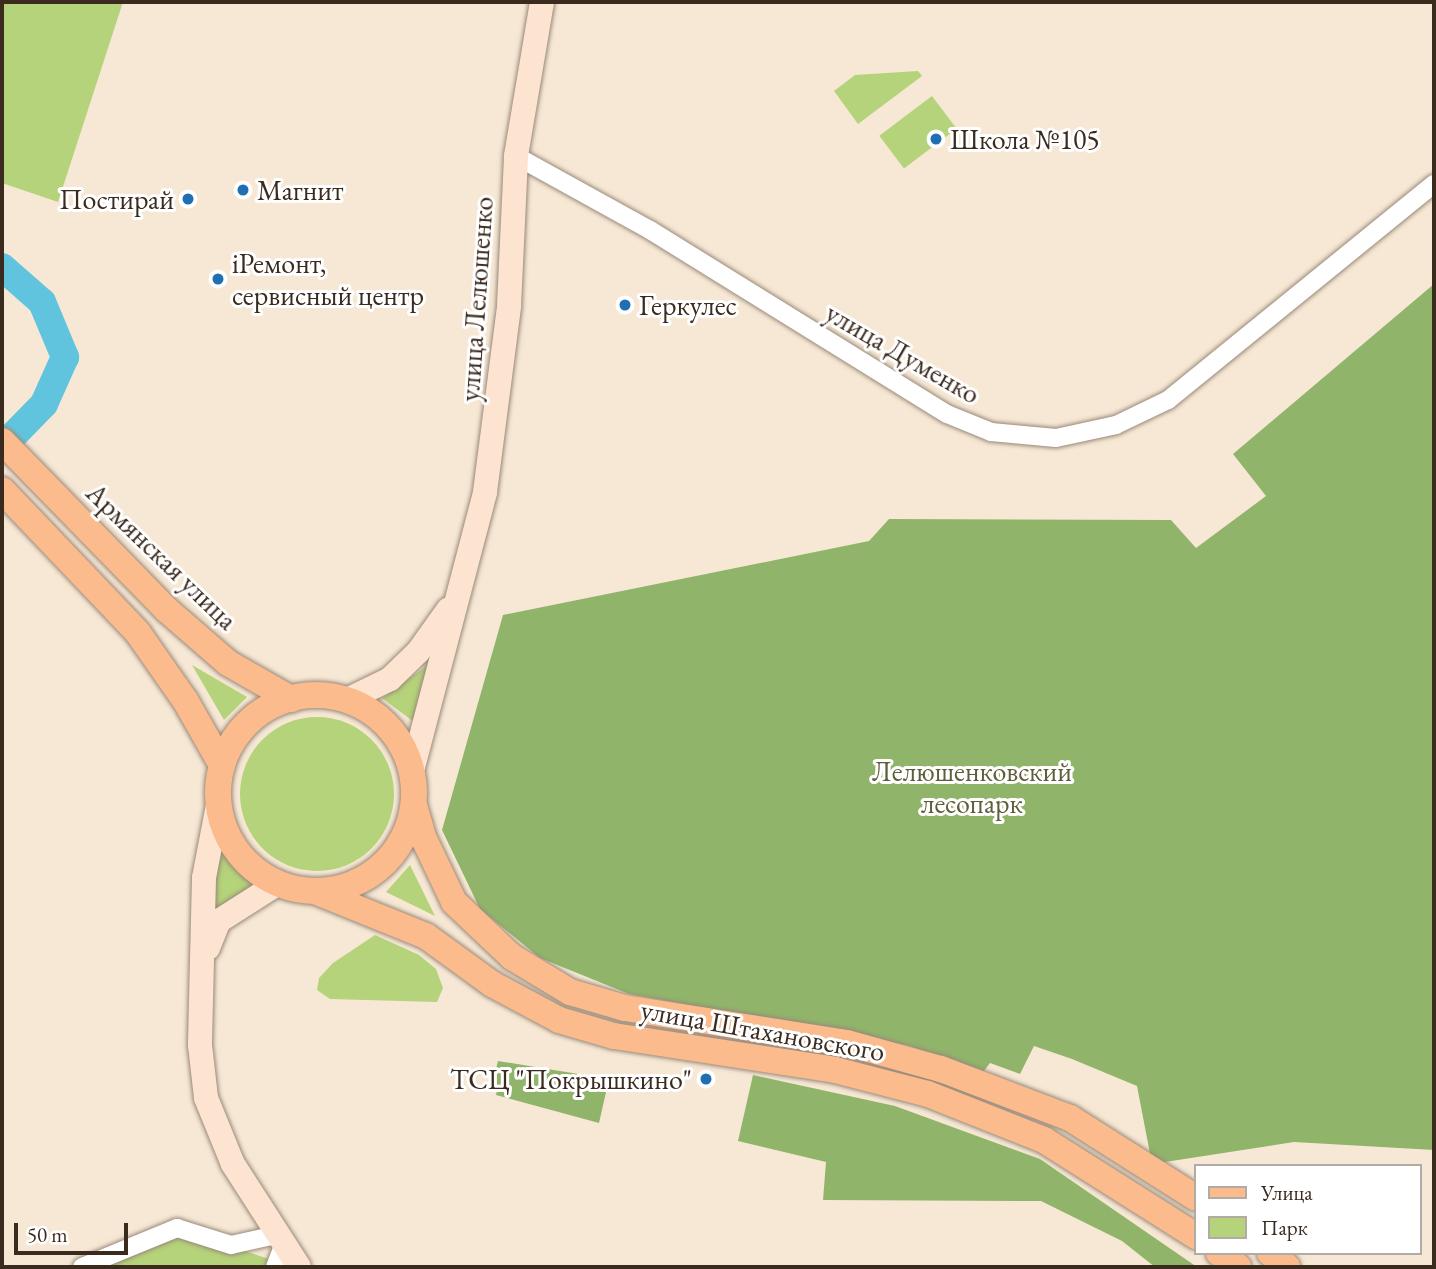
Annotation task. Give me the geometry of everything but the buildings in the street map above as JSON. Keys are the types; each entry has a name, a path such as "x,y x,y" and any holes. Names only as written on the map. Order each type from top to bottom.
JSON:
{"main road":[{"name":"Армянская улица","path":"2,441 167,610 228,663 291,699"},
{"path":"2,490 138,633 186,700 222,765"},
{"path":"314,696 347,700 382,721 402,745 412,771 414,805 404,839 382,867 352,885 317,892 277,884 250,866 231,842 218,805 222,765 247,724 291,699 314,696"},
{"name":"улица Штахановского","path":"414,805 424,839 454,902 512,957 570,992 625,1008 847,1043 941,1069 1070,1118 1194,1197"},
{"name":"улица Штахановского","path":"317,892 426,936 492,984 559,1020 614,1036 835,1070 940,1099 1044,1140 1194,1235"},
{"path":"1222,1255 1238,1267"},
{"path":"1272,1255 1287,1267"}],"street":[{"name":"улица Лелюшенко","path":"412,771 485,492 509,306 516,156 542,2"},
{"name":"улица Думенко","path":"516,156 650,230 947,414 991,432 1056,438 1116,425 1168,400 1434,184"},
{"path":"347,700 390,679 418,652 456,597"},
{"path":"218,805 204,878 200,1045 206,1098 233,1164 278,1249 299,1267"},
{"path":"202,976 212,931 219,921 277,884"},
{"path":"82,1267 177,1228 231,1245 278,1249"}],"green space":[{"path":"2,2 123,2 58,202 2,183"},
{"path":"918,71 922,76 858,124 834,91 855,75"},
{"path":"932,96 957,129 904,168 879,136"},
{"name":"Лелюшенковский лесопарк","path":"1434,284 1434,1150 1294,1142 1152,1164 1137,1086 1072,1059 1034,1046 1020,1074 990,1063 984,1071 906,1045 629,994 540,958 480,909 442,830 503,615 869,541 889,519 1171,520 1196,548 1266,496 1233,454"},
{"path":"432,662 414,722 382,698"},
{"path":"192,665 247,697 224,720"},
{"path":"317,717 346,723 371,740 388,765 394,794 388,823 371,848 346,865 317,871 288,865 263,848 246,823 240,794 246,765 263,740 288,723"},
{"path":"215,845 258,884 204,927"},
{"path":"410,865 435,916 386,892"},
{"path":"375,935 419,955 436,969 443,988 437,1002 330,999 317,990 319,978 333,963"},
{"path":"498,1061 609,1079 599,1123 496,1095 498,1086 492,1084"},
{"path":"753,1075 895,1106 1040,1159 1197,1267 1155,1267 1122,1241 1041,1201 823,1200 826,1162 738,1141"},
{"path":"187,1231 283,1264 285,1267 104,1267"}],"waterway":[{"path":"2,267 42,302 65,357 44,404 2,447"}],"place":[{"name":"Школа №105","path":"936,139"},
{"name":"Магнит","path":"243,190"},
{"name":"Постирай","path":"188,199"},
{"name":"iРемонт, сервисный центр","path":"218,279"},
{"name":"Геркулес","path":"625,305"},
{"name":"ТСЦ \"Покрышкино\"","path":"706,1079"}]}
